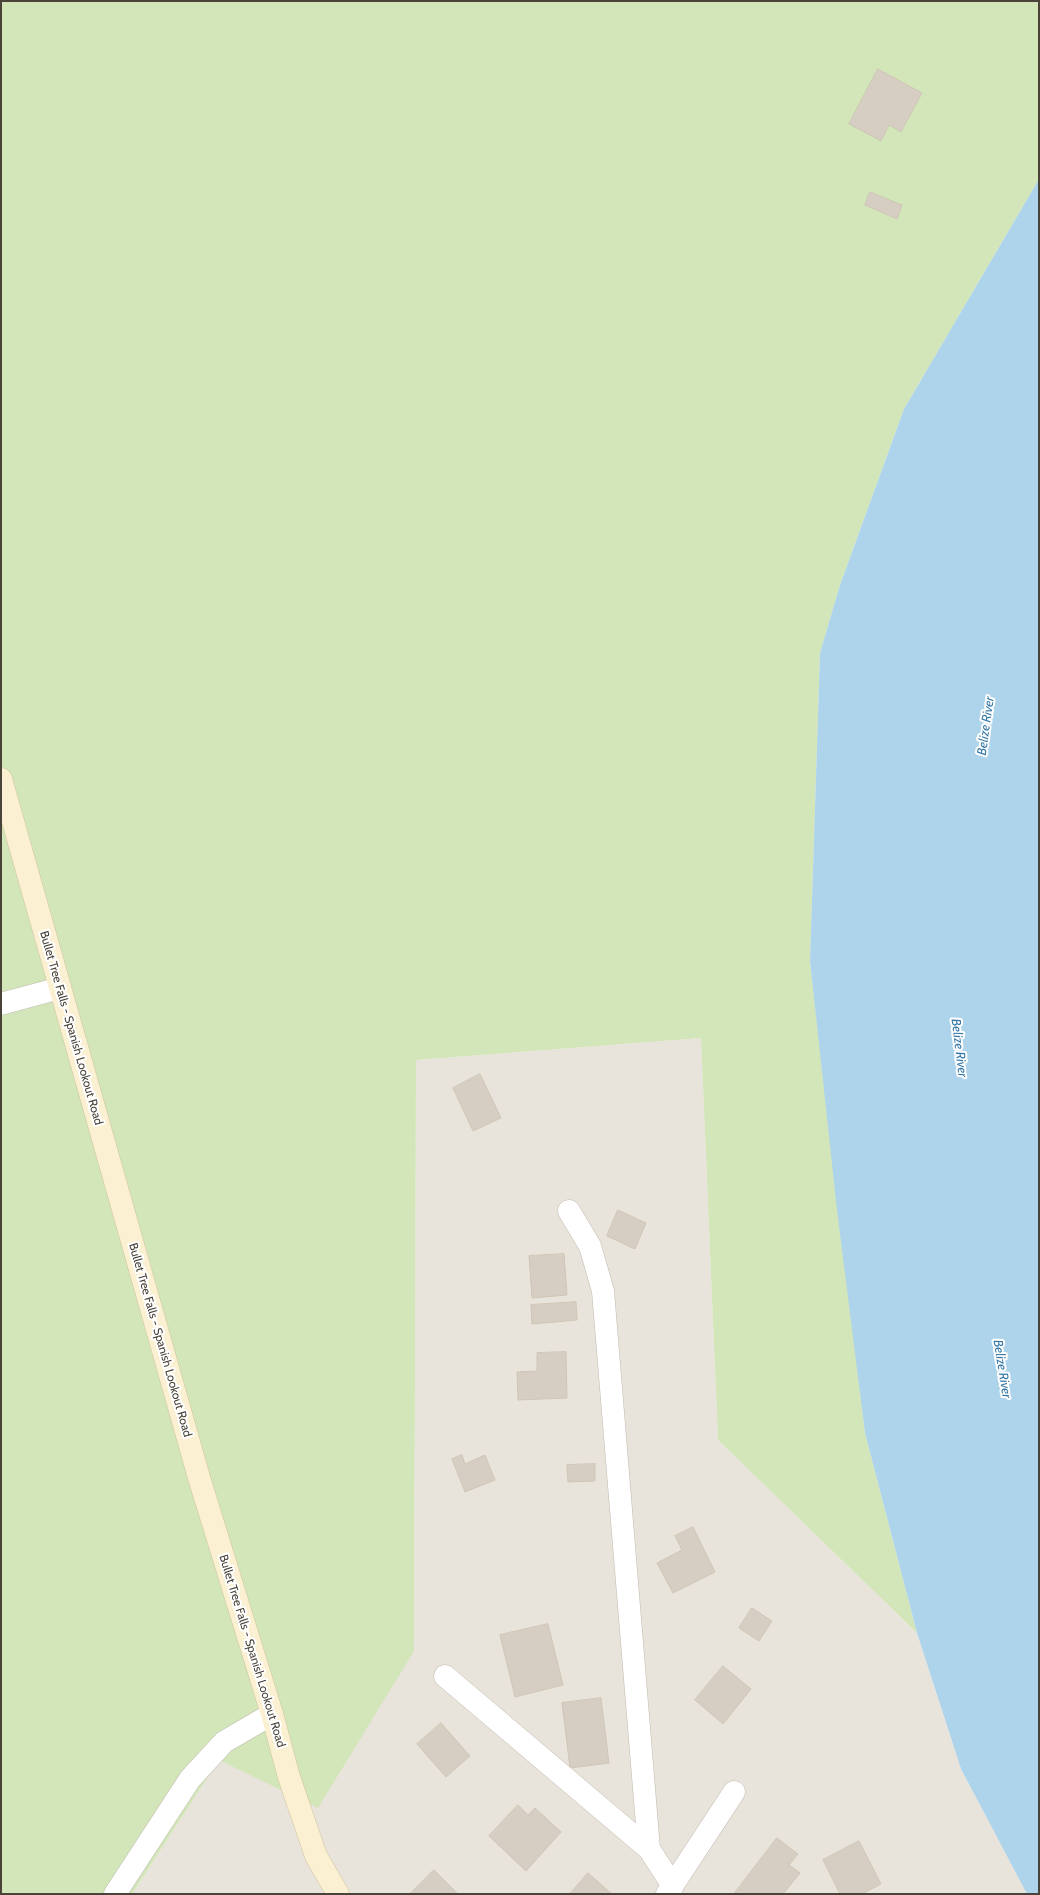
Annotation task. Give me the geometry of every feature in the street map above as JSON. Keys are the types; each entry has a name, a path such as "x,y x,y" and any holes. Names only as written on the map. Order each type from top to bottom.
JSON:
{"main road":[{"name":"Bullet Tree Falls - Spanish Lookout Road","path":"1,779 200,1481 272,1714 289,1777 316,1856 338,1894"}],"street":[{"path":"1,1004 60,988"},
{"path":"569,1211 590,1246 603,1291 649,1849 670,1890 734,1792"},
{"path":"445,1676 649,1849"},
{"path":"115,1894 190,1779 224,1742 272,1714"}],"shaded area":[{"path":"701,1038 718,1440 917,1633 961,1769 1027,1894 132,1894 219,1760 414,1651 416,1060"}],"green space":[{"path":"1,1 1039,1 1039,179 904,409 840,585 820,653 810,961 865,1433 917,1633 718,1440 701,1038 416,1060 414,1651 318,1808 219,1760 132,1894 1,1894"}],"water":[{"name":"Belize River","path":"1039,179 1039,1894 1027,1894 961,1769 917,1633 865,1433 837,1210 810,961 820,653 840,585 904,409"}],"building":[{"path":"878,69 922,93 901,132 889,125 881,141 849,124"},
{"path":"870,192 902,205 897,219 865,205"},
{"path":"480,1074 501,1118 473,1131 453,1088"},
{"path":"618,1210 646,1223 635,1249 607,1236"},
{"path":"564,1254 567,1295 532,1298 529,1256"},
{"path":"576,1302 577,1320 532,1324 531,1305"},
{"path":"566,1352 567,1398 518,1400 517,1372 537,1371 537,1353"},
{"path":"462,1455 465,1464 485,1455 495,1480 465,1492 452,1459"},
{"path":"595,1464 595,1481 568,1482 567,1465"},
{"path":"693,1527 715,1572 673,1593 657,1563 682,1550 675,1536"},
{"path":"752,1608 772,1621 759,1641 739,1628"},
{"path":"548,1624 563,1685 515,1697 500,1635"},
{"path":"723,1666 751,1689 723,1724 695,1700"},
{"path":"601,1698 609,1763 570,1768 562,1703"},
{"path":"441,1723 470,1756 446,1777 417,1744"},
{"path":"518,1805 528,1815 535,1808 561,1832 526,1871 489,1836"},
{"path":"777,1838 798,1854 789,1865 800,1873 783,1894 734,1894"},
{"path":"859,1841 881,1884 862,1894 840,1894 823,1860"},
{"path":"434,1870 458,1894 410,1894"},
{"path":"588,1873 612,1894 570,1894"}]}
